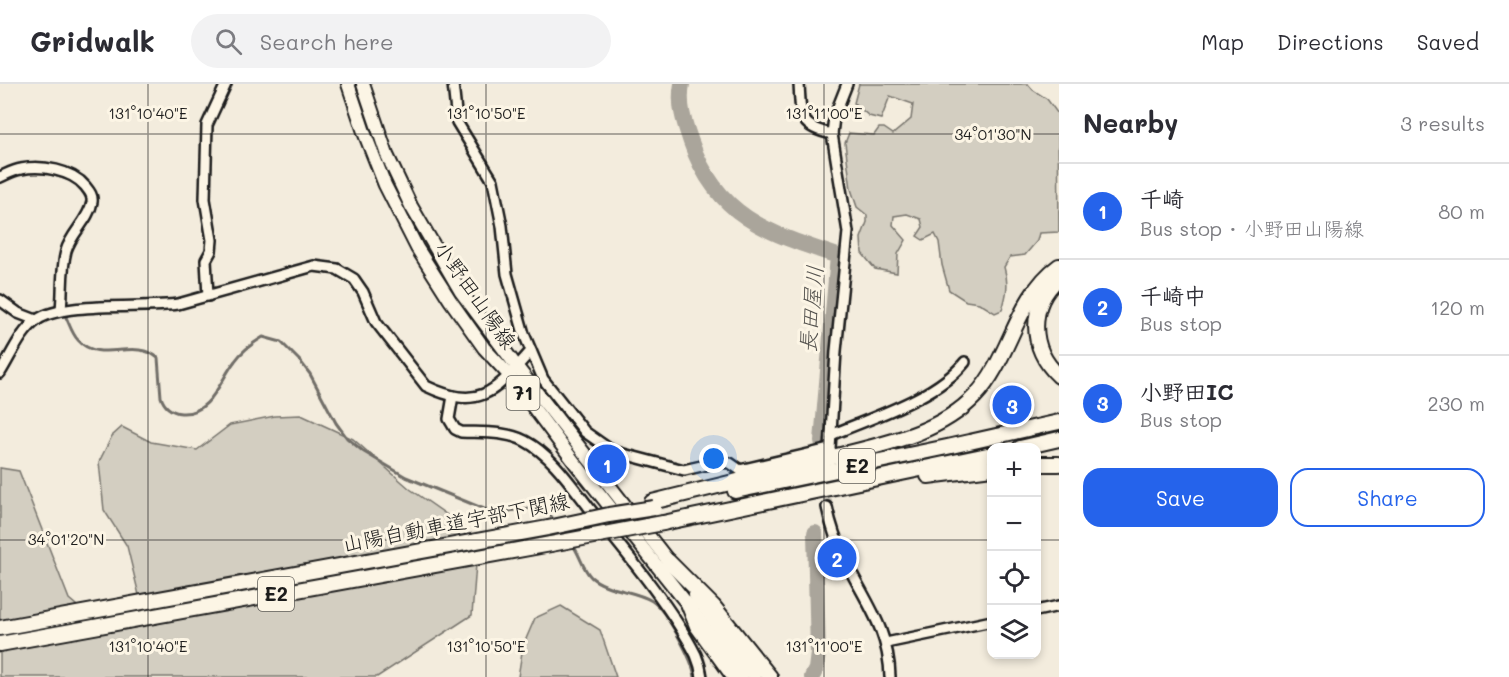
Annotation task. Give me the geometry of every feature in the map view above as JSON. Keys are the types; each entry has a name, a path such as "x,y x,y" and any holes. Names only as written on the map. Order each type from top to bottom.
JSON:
{"highway":[{"path":"653,505 881,444 940,423 965,406 982,388 1001,358 1032,296 1041,282 1059,266"},
{"path":"1059,278 1042,297 1036,327 1040,351 1059,376"},
{"name":"E2","path":"653,505 947,447 1059,422"},
{"path":"1040,443 1059,439"},
{"name":"山陽自動車道宇部下関線","path":"0,644 663,523 987,455"},
{"path":"1041,464 1059,464"},
{"path":"847,486 987,469"},
{"name":"山陽自動車道宇部下関線","path":"0,628 548,528 653,505"},
{"path":"668,561 713,606 770,677"},
{"path":"689,606 698,626 734,677"}],"main road":[{"name":"小野田山陽線","path":"348,84 364,132 386,185 417,248 450,300 484,348 513,371 668,561 723,631 755,677"},
{"name":"小野田山陽線","path":"363,84 387,155 431,243 461,292 574,463 689,606 742,677"}],"street":[{"path":"208,296 206,260 213,240 206,210 205,193 207,124 226,84"},
{"path":"453,84 457,122 493,181 502,226 507,274 531,351 543,379 585,432 612,451 684,471 719,462 730,463 740,470 830,449 836,351 848,232 832,134 834,117 847,84"},
{"path":"799,84 801,111 806,122 811,128 832,134"},
{"path":"0,177 19,169 52,170 81,180 90,192 92,202 88,213 66,250 61,310"},
{"path":"0,373 26,330 36,320 47,314 61,310 161,306 208,296 314,266 337,269 354,279 363,292 376,322 426,386 453,396 470,399 484,395 513,371 531,351"},
{"path":"0,300 18,313 36,320"},
{"path":"831,435 905,403 933,388 956,372 965,362"},
{"path":"453,396 449,419 455,429 461,432 505,434 523,440 544,455 569,483 623,549 670,613 695,654 702,677"},
{"path":"827,507 838,543 876,615 886,644 890,677"},
{"path":"1041,610 1059,606"},
{"path":"886,644 987,622"}],"shaded area":[{"path":"859,84 1028,84 1047,99 1058,114 1059,232 1039,233 1037,241 1025,255 1010,257 1004,267 1007,288 1002,310 995,313 979,303 966,301 949,290 939,242 935,234 923,240 917,236 923,227 921,219 907,214 894,216 893,225 906,240 898,254 897,273 875,269 862,253 861,238 867,215 857,207 851,189 845,143 849,133 874,135 879,128 884,128 893,134 911,119 913,104 890,96 881,119 869,116 854,103"},
{"path":"301,415 353,439 410,489 453,519 471,541 476,564 472,615 377,677 0,677 0,468 19,471 69,599 101,626 129,629 136,620 139,595 127,546 104,510 99,462 112,436 122,427 151,442 197,450 230,425 275,416"},
{"path":"561,606 600,630 616,677 518,677 523,646 535,618"}],"waterway":[{"name":"長田屋川","path":"682,84 682,113 691,142 702,167 715,188 730,205 768,230 838,256 822,441"},
{"path":"47,173 70,180"},
{"path":"0,183 14,175"},
{"path":"92,188 97,197 96,204"},
{"path":"65,315 76,338 87,347 107,351 138,350 149,352 158,358 162,400 171,410 181,413 191,412 207,402 238,357 255,342 263,337 281,342 310,374 336,423 347,438 364,452 406,477 494,513 539,507 548,511 555,523"},
{"name":"長田屋川","path":"812,677 816,669 818,653 815,533"},
{"path":"572,544 585,569 597,582 645,597 658,606 678,636 695,677"}],"tunnel":[{"path":"827,507 829,467"}],"place":[{"name":"小野田IC","path":"1012,405"},
{"name":"千崎","path":"607,464"},
{"name":"千崎中","path":"837,558"}]}
